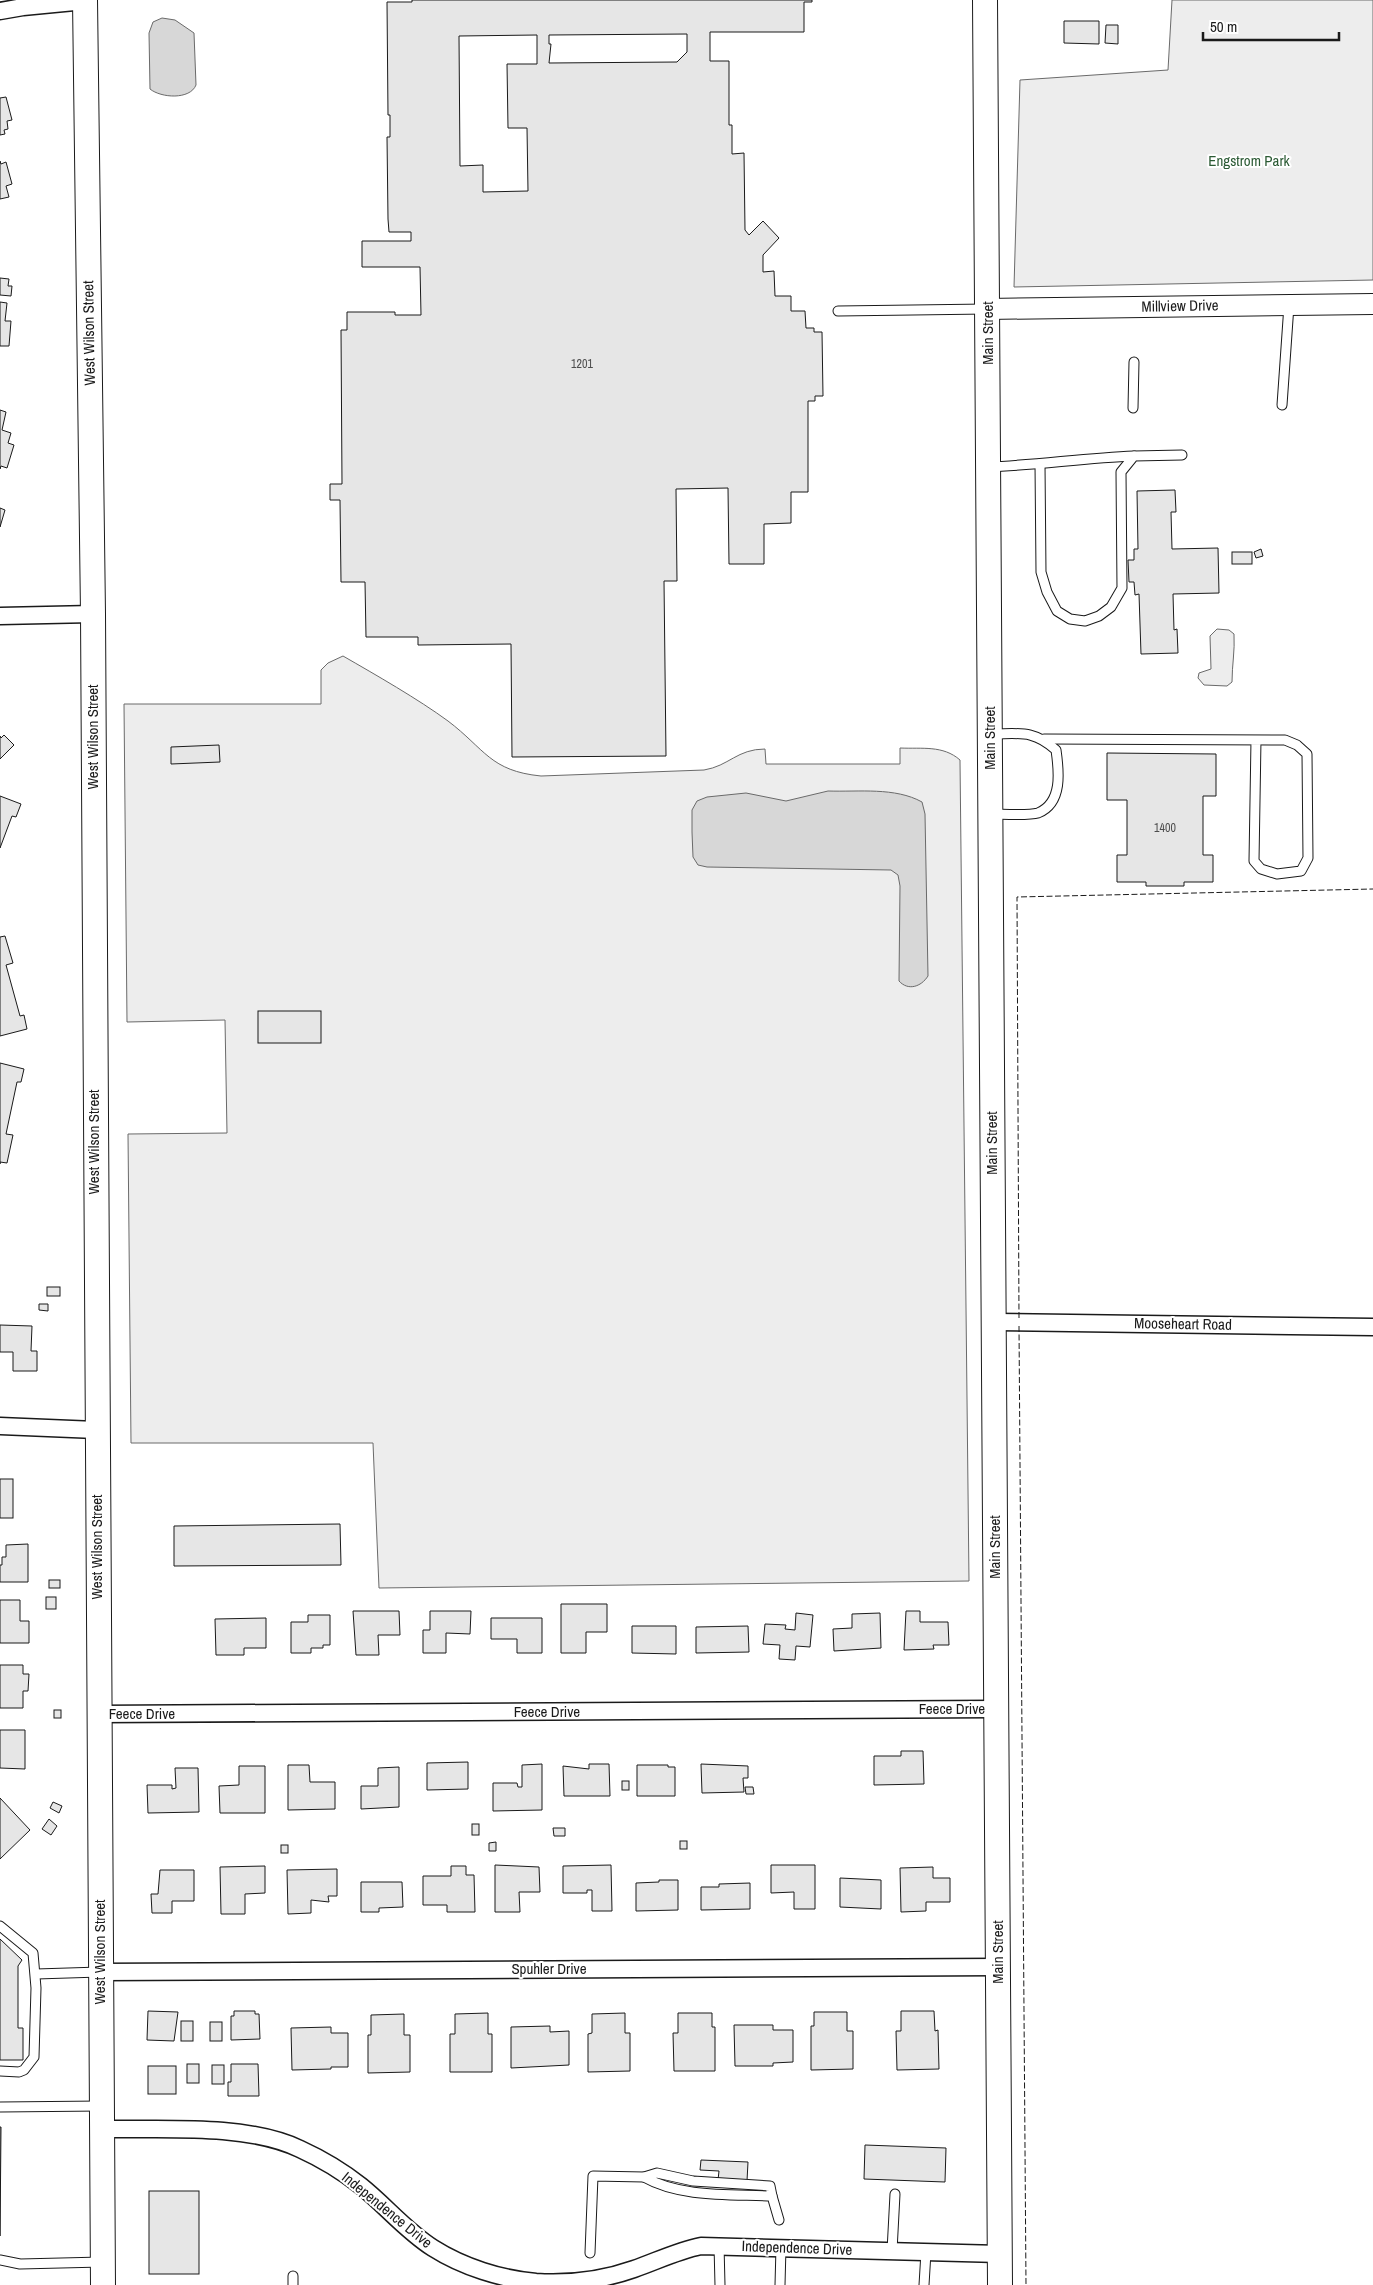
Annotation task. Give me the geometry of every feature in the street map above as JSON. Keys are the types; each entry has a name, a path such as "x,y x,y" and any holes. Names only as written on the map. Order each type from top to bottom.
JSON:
{"main road":[{"name":"Main Street","path":"985,0 1000,2285"},
{"name":"West Wilson Street","path":"85,1 93,614 102,2285"}],"street":[{"path":"0,11 85,1"},
{"name":"Millview Drive","path":"987,308 1373,304"},
{"path":"0,616 93,614"},
{"name":"Mooseheart Road","path":"993,1322 1373,1327"},
{"path":"0,1426 96,1430"},
{"name":"Feece Drive","path":"99,1714 996,1709"},
{"name":"Spuhler Drive","path":"100,1972 998,1967"},
{"name":"Independence Drive","path":"101,2118 268,2138 298,2148 331,2164 362,2187 409,2230 433,2248 468,2266 499,2276 536,2282 595,2282 683,2249 719,2245 1000,2254"}],"lane":[{"path":"1282,405 1289,305"},
{"path":"838,311 987,308"},
{"path":"1133,408 1134,362"},
{"path":"988,467 1040,464 1086,458 1182,455"},
{"path":"1040,464 1041,572 1046,592 1056,611 1070,619 1085,622 1099,616 1111,607 1122,588 1121,472 1134,456"},
{"path":"990,734 1026,734 1044,739 1285,740 1307,754 1308,858 1301,871 1278,874 1260,869 1254,861 1256,740"},
{"path":"990,814 1037,813 1050,803 1057,791 1059,769 1056,750 1044,739"},
{"path":"0,1926 33,1953 36,1974 34,2056 24,2070 19,2072 0,2072"},
{"path":"36,1974 100,1972"},
{"path":"0,2107 101,2118"},
{"path":"590,2253 593,2176 644,2177 654,2183 690,2191 772,2196 779,2220"},
{"path":"892,2251 895,2194"},
{"path":"719,2245 720,2285"},
{"path":"780,2285 781,2247"},
{"path":"924,2285 926,2252"},
{"path":"0,2260 20,2264 102,2262"}],"green space":[{"name":"Engstrom Park","path":"1172,0 1373,0 1373,280 1014,287 1020,80 1168,70"},
{"path":"1217,629 1229,630 1234,634 1232,682 1227,686 1204,685 1198,678 1199,673 1211,669 1210,636"},
{"path":"343,656 397,687 448,721 499,764 524,773 541,776 704,770 713,768 747,752 765,749 766,764 900,764 900,748 939,750 947,752 960,760 969,1581 379,1588 373,1443 131,1443 128,1134 227,1133 225,1020 127,1022 124,704 321,704 321,670 328,663"}],"shaded area":[{"path":"162,18 175,20 194,33 196,85 193,90 182,95 168,96 150,89 149,33 153,22"},
{"path":"828,791 889,792 911,797 922,802 925,814 928,976 918,985 910,987 899,981 900,886 898,875 891,870 707,867 698,865 693,857 692,810 697,801 707,797 746,793 786,801"}],"building":[{"path":"412,0 812,0 812,2 804,2 804,32 710,32 710,61 729,61 729,125 732,125 732,154 744,153 745,230 749,235 763,221 779,238 763,255 763,272 774,271 775,296 791,296 791,311 805,311 806,328 814,328 814,332 822,332 823,396 815,396 815,401 808,401 808,492 791,492 791,523 764,524 764,564 729,564 728,488 676,489 677,581 664,581 666,756 512,757 511,644 418,645 418,637 366,637 365,582 341,582 340,500 330,500 330,484 342,484 341,330 347,330 347,312 395,312 395,315 421,315 420,267 362,267 362,241 411,241 411,232 389,232 387,137 390,137 390,115 388,115 387,2 412,2","holes":["687,34 687,52 677,62 549,63 551,44 549,44 549,35","537,35 537,64 507,64 508,128 527,128 528,191 483,192 483,165 460,166 459,36"]},
{"path":"1064,21 1099,21 1099,44 1064,43"},
{"path":"1106,25 1118,25 1118,44 1105,43"},
{"path":"6,97 12,120 7,121 8,129 4,130 5,134 0,135 0,98"},
{"path":"0,161 1,164 6,162 12,184 6,186 9,197 0,199"},
{"path":"0,278 9,279 8,286 12,286 11,296 0,295"},
{"path":"0,302 7,303 5,321 11,321 9,346 0,346"},
{"path":"0,410 6,412 2,430 11,433 8,443 14,445 7,468 1,466 0,469"},
{"path":"1175,490 1176,512 1171,512 1172,549 1218,548 1219,593 1173,594 1174,630 1177,629 1178,653 1141,654 1139,594 1135,595 1134,582 1129,582 1128,560 1134,560 1134,549 1138,549 1137,491"},
{"path":"0,508 5,510 0,527"},
{"path":"1261,549 1263,556 1256,558 1254,552"},
{"path":"1232,552 1252,552 1252,564 1232,564"},
{"path":"4,735 14,745 0,759 0,736 1,738"},
{"path":"219,745 220,762 171,764 171,747"},
{"path":"1107,753 1216,754 1216,796 1203,796 1203,855 1213,855 1213,882 1184,882 1184,886 1146,886 1146,882 1117,882 1117,855 1127,855 1127,800 1107,800"},
{"path":"0,796 21,804 16,817 12,816 0,848"},
{"path":"5,936 13,963 6,965 20,1016 24,1015 27,1029 0,1036 0,937"},
{"path":"258,1011 321,1011 321,1043 258,1043"},
{"path":"0,1063 24,1069 21,1082 17,1082 6,1134 13,1135 7,1163 0,1162"},
{"path":"47,1287 60,1287 60,1296 47,1296"},
{"path":"39,1304 48,1304 48,1311 39,1310"},
{"path":"0,1325 32,1326 31,1351 37,1351 37,1371 13,1371 13,1352 0,1352"},
{"path":"0,1479 13,1479 13,1518 0,1518"},
{"path":"340,1524 341,1565 174,1566 174,1526"},
{"path":"28,1544 28,1582 0,1582 0,1565 2,1565 2,1557 6,1557 6,1545"},
{"path":"49,1580 60,1580 60,1588 49,1588"},
{"path":"46,1597 56,1597 56,1609 46,1609"},
{"path":"0,1600 20,1600 20,1621 29,1621 29,1643 0,1643"},
{"path":"561,1604 607,1604 607,1632 586,1632 586,1653 561,1653"},
{"path":"353,1611 399,1611 400,1635 378,1635 379,1655 356,1655"},
{"path":"430,1611 471,1611 470,1634 446,1633 446,1653 423,1653 423,1630 430,1630"},
{"path":"906,1611 920,1611 920,1622 948,1622 949,1645 933,1645 934,1649 904,1650"},
{"path":"796,1613 813,1615 810,1647 796,1646 795,1660 779,1659 780,1645 763,1644 765,1624 786,1625 785,1629 795,1630"},
{"path":"880,1613 881,1648 834,1651 833,1629 852,1628 852,1614"},
{"path":"308,1615 330,1615 330,1645 323,1645 323,1648 311,1648 311,1653 291,1653 291,1622 308,1622"},
{"path":"266,1618 266,1648 244,1648 244,1655 216,1655 215,1619"},
{"path":"491,1618 542,1618 542,1653 517,1653 517,1639 491,1639"},
{"path":"632,1626 676,1626 676,1654 632,1653"},
{"path":"748,1626 749,1652 696,1653 696,1627"},
{"path":"0,1665 23,1665 23,1674 29,1674 28,1691 23,1691 23,1708 0,1708"},
{"path":"54,1710 61,1710 61,1718 54,1718"},
{"path":"0,1730 25,1730 25,1769 0,1768"},
{"path":"901,1751 923,1751 924,1784 874,1785 874,1756 901,1756"},
{"path":"468,1762 468,1789 427,1790 427,1763"},
{"path":"542,1764 542,1810 493,1811 493,1783 517,1783 518,1787 522,1787 522,1765"},
{"path":"589,1764 609,1764 610,1796 564,1796 563,1766 589,1769"},
{"path":"701,1764 748,1766 748,1778 743,1778 744,1792 702,1793"},
{"path":"288,1765 309,1765 310,1782 335,1782 335,1809 288,1810"},
{"path":"637,1765 668,1765 668,1767 675,1767 675,1796 637,1796"},
{"path":"239,1766 265,1766 265,1813 220,1813 219,1786 239,1785"},
{"path":"399,1767 399,1807 361,1809 361,1786 378,1786 378,1768"},
{"path":"175,1768 198,1768 199,1812 148,1813 147,1785 172,1785 172,1789 176,1788"},
{"path":"622,1781 629,1781 629,1790 622,1790"},
{"path":"745,1787 753,1787 754,1794 746,1794"},
{"path":"0,1798 30,1830 0,1859"},
{"path":"53,1802 62,1806 59,1813 50,1808"},
{"path":"49,1819 57,1826 51,1835 42,1829"},
{"path":"472,1824 479,1824 479,1835 472,1835"},
{"path":"553,1828 565,1828 565,1836 554,1836"},
{"path":"680,1841 687,1841 687,1849 680,1849"},
{"path":"496,1842 496,1851 489,1851 489,1843"},
{"path":"281,1845 288,1845 288,1853 281,1853"},
{"path":"495,1865 539,1867 540,1892 519,1892 520,1912 495,1912"},
{"path":"611,1865 612,1911 592,1911 592,1890 587,1890 587,1893 563,1893 563,1866"},
{"path":"771,1865 815,1865 815,1909 794,1909 794,1892 771,1893"},
{"path":"265,1866 265,1893 245,1894 245,1914 221,1914 220,1867"},
{"path":"451,1866 466,1866 466,1875 474,1875 475,1912 447,1912 447,1905 423,1905 423,1876 451,1876"},
{"path":"933,1867 933,1878 950,1878 950,1902 926,1902 926,1911 901,1912 900,1868"},
{"path":"337,1869 337,1896 328,1896 329,1902 311,1900 311,1913 288,1914 287,1870"},
{"path":"160,1870 194,1870 194,1901 172,1901 172,1913 152,1913 151,1894 158,1894"},
{"path":"840,1878 881,1880 881,1909 840,1907"},
{"path":"659,1880 678,1880 678,1910 636,1911 636,1883 659,1882"},
{"path":"361,1882 402,1882 403,1907 379,1908 379,1912 361,1912"},
{"path":"750,1883 750,1909 701,1910 701,1887 719,1887 719,1884"},
{"path":"0,1939 22,1960 18,1966 18,2028 23,2028 23,2060 0,2060"},
{"path":"148,2011 178,2012 174,2041 147,2040"},
{"path":"234,2011 255,2011 255,2014 259,2014 260,2039 231,2040 231,2016 234,2016"},
{"path":"901,2011 934,2011 935,2031 938,2030 939,2069 897,2070 896,2031 901,2031"},
{"path":"814,2012 847,2012 847,2031 853,2031 853,2069 811,2070 811,2026 814,2026"},
{"path":"488,2013 488,2034 492,2034 492,2072 450,2072 450,2034 455,2034 455,2014"},
{"path":"625,2013 625,2033 630,2033 630,2071 588,2072 588,2034 592,2033 592,2014"},
{"path":"678,2013 712,2013 712,2027 715,2027 715,2071 674,2071 673,2033 678,2033"},
{"path":"404,2014 404,2035 410,2035 410,2072 368,2073 368,2035 371,2035 371,2015"},
{"path":"181,2021 193,2021 193,2041 181,2041"},
{"path":"210,2022 222,2022 222,2041 210,2041"},
{"path":"734,2025 773,2025 773,2030 793,2030 793,2062 773,2063 773,2066 735,2066"},
{"path":"550,2026 550,2032 569,2031 569,2065 511,2068 511,2027"},
{"path":"331,2027 331,2033 348,2033 348,2067 292,2070 291,2028"},
{"path":"187,2064 199,2064 199,2083 187,2083"},
{"path":"231,2064 258,2064 259,2096 228,2096 228,2082 231,2082"},
{"path":"212,2065 224,2065 224,2084 212,2084"},
{"path":"148,2066 176,2066 176,2094 148,2094"},
{"path":"0,2127 1,2127 0,2236"},
{"path":"865,2145 946,2148 945,2182 864,2179"},
{"path":"701,2160 748,2162 747,2181 718,2180 719,2171 700,2170"},
{"path":"149,2191 199,2191 199,2274 149,2274"}],"fence":[{"path":"1019,1318 1017,897 1373,889"},
{"path":"1019,1326 1026,2285"}]}
